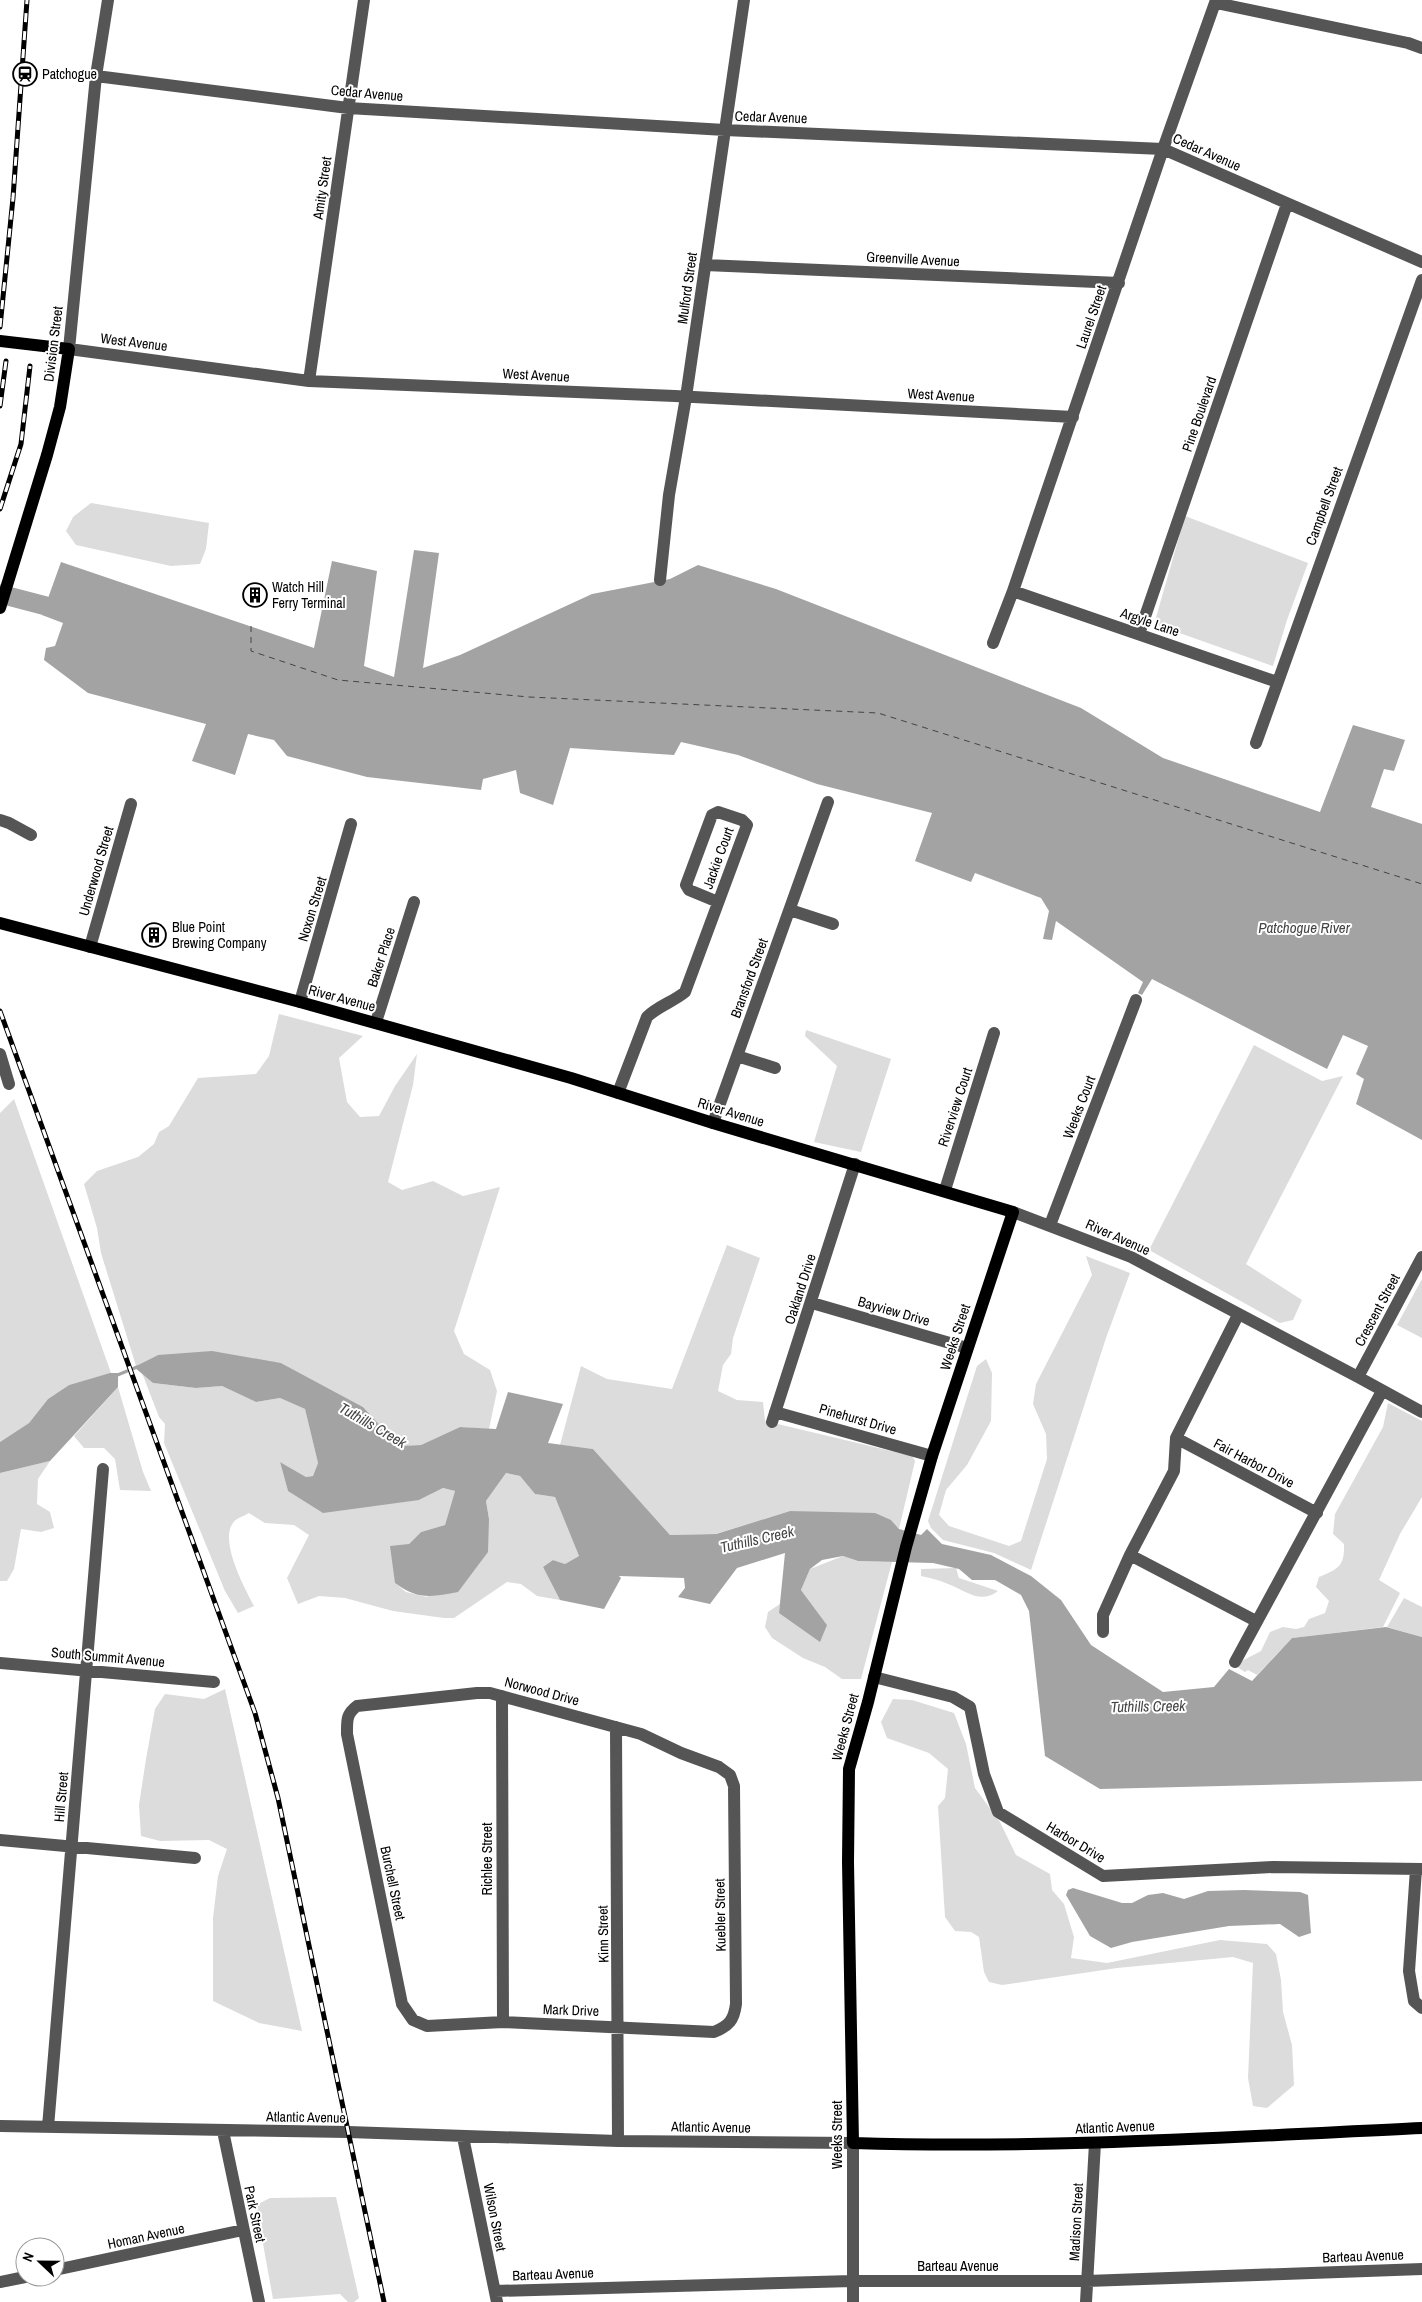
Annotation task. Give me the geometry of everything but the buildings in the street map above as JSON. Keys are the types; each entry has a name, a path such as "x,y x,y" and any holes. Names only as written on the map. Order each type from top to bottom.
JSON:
{"main road":[{"name":"West Avenue","path":"0,341 68,349"},
{"name":"Division Street","path":"0,607 60,406 68,349"},
{"name":"River Avenue","path":"0,923 376,1022 945,1190 1013,1212"},
{"name":"Weeks Street","path":"853,2143 848,1862 849,1769 910,1532 932,1456 1013,1212"},
{"name":"Atlantic Avenue","path":"853,2143 974,2145 1095,2143 1422,2128"}],"street":[{"name":"Division Street","path":"68,349 96,76 108,0"},
{"name":"Amity Street","path":"309,381 364,0"},
{"name":"Mulford Street","path":"660,580 669,495 686,397 744,0"},
{"path":"1216,1 1408,43 1422,48"},
{"name":"Laurel Street","path":"992,643 1013,591 1163,149 1216,1"},
{"name":"Cedar Avenue","path":"96,76 348,108 725,130 1163,149 1422,262"},
{"name":"Pine Boulevard","path":"1139,634 1287,204"},
{"name":"Greenville Avenue","path":"705,265 1119,283"},
{"name":"Campbell Street","path":"1256,743 1422,280"},
{"name":"West Avenue","path":"68,349 309,381 686,397 1073,417"},
{"name":"Argyle Lane","path":"1013,591 1277,682"},
{"name":"Bransford Street","path":"713,1123 828,802"},
{"name":"Underwood Street","path":"90,947 131,804"},
{"name":"Jackie Court","path":"618,1093 647,1017 653,1011 685,992 718,902 746,825 742,820 718,812 712,815 686,885 689,890 718,902"},
{"path":"0,820 31,835"},
{"name":"Noxon Street","path":"300,1002 347,841 350,824"},
{"name":"Baker Place","path":"376,1022 414,902"},
{"path":"790,910 833,924"},
{"name":"Weeks Court","path":"1050,1224 1136,1000"},
{"name":"Riverview Court","path":"945,1190 994,1033"},
{"path":"0,1054 9,1084"},
{"path":"737,1056 774,1068"},
{"name":"Oakland Drive","path":"774,1417 812,1303 854,1164"},
{"name":"River Avenue","path":"1013,1212 1050,1224 1131,1257 1238,1315 1358,1376 1422,1412"},
{"name":"Crescent Street","path":"1358,1376 1422,1257"},
{"name":"Bayview Drive","path":"812,1303 967,1348"},
{"path":"1103,1632 1102,1615 1130,1555 1174,1471 1176,1438 1238,1315"},
{"path":"1235,1662 1382,1391"},
{"name":"Pinehurst Drive","path":"774,1417 932,1456"},
{"name":"Fair Harbor Drive","path":"1176,1438 1317,1513"},
{"name":"Hill Street","path":"48,2128 88,1671 103,1470"},
{"path":"1130,1555 1256,1621"},
{"name":"South Summit Avenue","path":"0,1663 214,1682"},
{"name":"Harbor Drive","path":"874,1677 948,1696 970,1707 984,1774 998,1812 1103,1876 1273,1867 1419,1869 1409,1971 1414,2000 1422,2008"},
{"name":"Norwood Drive","path":"347,1734 346,1720 349,1712 357,1706 490,1693 641,1734 681,1753 719,1767 730,1775 734,1786"},
{"name":"Richlee Street","path":"502,1696 502,2022"},
{"name":"Kinn Street","path":"616,1726 619,2027 618,2141"},
{"name":"Burchell Street","path":"347,1734 402,2004 413,2020 427,2026"},
{"name":"Kuebler Street","path":"714,2032 726,2028 734,2017 736,2004 734,1786"},
{"path":"0,1840 195,1858"},
{"name":"Mark Drive","path":"427,2026 502,2022 714,2032"},
{"name":"Atlantic Avenue","path":"0,2126 348,2132 618,2141 853,2143"},
{"name":"Park Street","path":"223,2131 259,2302"},
{"name":"Wilson Street","path":"463,2137 496,2296"},
{"name":"Weeks Street","path":"853,2143 853,2302"},
{"name":"Madison Street","path":"1086,2302 1095,2143"},
{"name":"Homan Avenue","path":"65,2268 243,2230"},
{"name":"Barteau Avenue","path":"496,2296 852,2281 1088,2281 1422,2269"},
{"path":"0,2282 15,2279"}],"shaded area":[{"path":"91,503 209,523 206,549 200,564 171,566 76,545 66,531 73,517"},
{"path":"1185,516 1308,563 1287,620 1273,666 1157,625 1155,621"},
{"path":"279,1014 363,1036 339,1058 347,1102 360,1117 379,1116 395,1086 417,1054 413,1085 388,1182 402,1190 433,1181 463,1196 500,1187 454,1331 464,1354 490,1370 497,1391 489,1429 460,1427 421,1445 399,1446 363,1407 281,1363 158,1355 136,1366 101,1253 97,1228 84,1184 97,1171 138,1157 154,1144 159,1132 169,1126 198,1078 256,1074 269,1056"},
{"path":"806,1030 891,1059 861,1152 814,1142 837,1066 805,1036"},
{"path":"1254,1045 1322,1081 1343,1076 1246,1264 1302,1300 1293,1320 1280,1323 1149,1250"},
{"path":"14,1099 111,1373 69,1385 48,1399 29,1423 0,1442 0,1113"},
{"path":"727,1245 760,1258 733,1338 731,1354 723,1365 718,1391 737,1400 763,1402 765,1421 912,1456 915,1461 899,1529 891,1520 790,1511 715,1534 670,1535 593,1449 560,1445 581,1366 607,1379 672,1389"},
{"path":"1086,1256 1130,1273 1106,1338 1031,1570 994,1553 943,1540 931,1528 928,1521 977,1366 986,1359 992,1373 991,1421 967,1465 946,1490 939,1515 949,1526 1009,1546 1021,1541 1047,1459 1046,1434 1033,1404 1036,1384 1092,1275"},
{"path":"1422,1279 1422,1338 1397,1325"},
{"path":"142,1373 153,1383 196,1388 222,1386 256,1402 280,1398 305,1409 318,1463 313,1476 306,1477 280,1462 288,1491 419,1500 443,1488 455,1491 445,1525 421,1532 409,1544 395,1583 406,1592 427,1597 489,1519 486,1501 506,1473 520,1476 535,1494 555,1497 579,1556 565,1564 553,1560 543,1567 560,1600 537,1596 521,1584 507,1582 454,1618 393,1611 345,1598 319,1596 298,1604 287,1578 309,1535 294,1525 265,1523 249,1513 234,1521 230,1531 231,1553 254,1606 238,1613 225,1591 164,1443 165,1424 159,1417"},
{"path":"118,1387 143,1472 151,1491 120,1490 115,1459 104,1448 84,1448 74,1436"},
{"path":"1388,1403 1422,1421 1422,1497 1400,1534 1379,1580 1400,1593 1383,1627 1292,1638 1257,1675 1248,1670 1245,1672 1234,1665 1261,1651 1270,1632 1283,1627 1296,1629 1304,1627 1309,1619 1325,1613 1329,1601 1316,1587 1319,1577 1339,1566 1344,1552 1344,1544 1333,1534 1335,1514 1383,1427"},
{"path":"50,1461 38,1479 37,1504 50,1512 54,1528 41,1532 21,1529 14,1569 7,1581 0,1581 0,1473"},
{"path":"843,1556 858,1561 892,1562 861,1679 842,1679 825,1667 803,1658 772,1638 765,1627 768,1612 780,1604 779,1613 827,1625 801,1590 810,1569"},
{"path":"956,1568 959,1578 998,1591 985,1597 979,1597 941,1581 921,1576 921,1569"},
{"path":"1404,1598 1422,1607 1422,1637 1387,1627"},
{"path":"225,1689 302,2031 259,2023 213,2001 213,1918 218,1876 227,1849 209,1840 160,1841 141,1836 139,1805 155,1709 165,1694 204,1699"},
{"path":"893,1699 912,1700 954,1713 966,1744 975,1788 1000,1822 1016,1855 1050,1874 1052,1890 1064,1904 1074,1937 1071,1958 1107,1963 1220,1940 1267,1944 1276,1954 1281,1980 1283,2012 1292,2045 1294,2085 1267,2108 1253,2106 1248,2078 1253,1963 1233,1957 1117,1968 1002,1985 989,1982 984,1972 979,1937 971,1932 955,1931 945,1917 938,1806 945,1798 948,1769 929,1753 887,1738 881,1722"},
{"path":"336,2197 359,2298 354,2302 348,2302 340,2294 273,2299 256,2205 270,2198"}],"water":[{"name":"Patchogue River","path":"414,550 439,553 423,668 460,655 592,594 670,579 698,565 776,589 1081,708 1163,758 1320,812 1353,725 1405,740 1394,771 1384,769 1371,807 1422,824 1422,1140 1356,1104 1364,1079 1356,1074 1368,1046 1343,1035 1327,1069 1152,979 1142,995 1138,993 1143,982 1056,921 1052,940 1043,939 1049,911 1041,898 975,873 971,882 915,861 932,813 817,784 738,755 681,742 674,755 570,748 553,805 520,793 516,770 483,779 481,790 367,777 287,756 274,740 248,734 235,775 192,761 206,724 88,693 44,660 46,648 55,646 63,623 42,615 61,562 314,648 332,561 377,571 364,666 394,677"},
{"path":"212,1351 281,1363 363,1407 399,1446 421,1445 460,1427 496,1429 508,1392 563,1404 548,1443 593,1449 670,1535 716,1534 790,1511 875,1513 891,1520 899,1529 921,1535 927,1529 942,1544 991,1555 1031,1576 1061,1600 1091,1645 1163,1692 1214,1687 1229,1669 1252,1681 1292,1638 1386,1627 1422,1637 1422,1781 1100,1789 1045,1756 1029,1611 1021,1595 995,1580 972,1580 959,1569 933,1563 858,1561 843,1556 822,1560 810,1569 801,1590 827,1625 820,1642 779,1613 785,1553 737,1568 710,1604 678,1597 685,1588 684,1578 619,1576 621,1578 604,1609 560,1600 543,1567 553,1560 565,1564 579,1556 555,1497 535,1494 520,1476 506,1473 486,1501 489,1519 488,1552 458,1592 432,1596 418,1595 395,1583 390,1546 409,1544 421,1532 445,1525 455,1491 443,1488 419,1500 323,1513 288,1491 280,1462 306,1477 313,1476 318,1463 305,1409 280,1398 256,1402 222,1386 196,1388 153,1383 134,1367 158,1355"},
{"path":"110,1373 118,1373 118,1387 50,1461 0,1473 0,1442 29,1423 48,1399 69,1385"},
{"path":"1073,1888 1122,1903 1132,1903 1148,1895 1163,1893 1184,1899 1208,1891 1300,1892 1308,1895 1311,1933 1299,1937 1280,1924 1229,1926 1132,1942 1111,1948 1090,1936 1066,1895 1068,1890"}],"waterway":[{"name":"Patchogue River","path":"0,594 69,612"},
{"name":"Tuthills Creek","path":"115,1376 137,1367"}],"ferry route":[{"path":"251,626 251,651 338,680 529,697 878,713 1422,884"}],"railway":[{"path":"0,327 13,198 27,0"},
{"path":"0,406 6,361"},
{"path":"0,509 21,444 30,366"},
{"path":"0,1011 255,1713 278,1798 384,2302"}],"place":[{"name":"Patchogue","path":"25,74"},
{"name":"Watch Hill Ferry Terminal","path":"255,595"},
{"name":"Blue Point Brewing Company","path":"154,935"}]}
